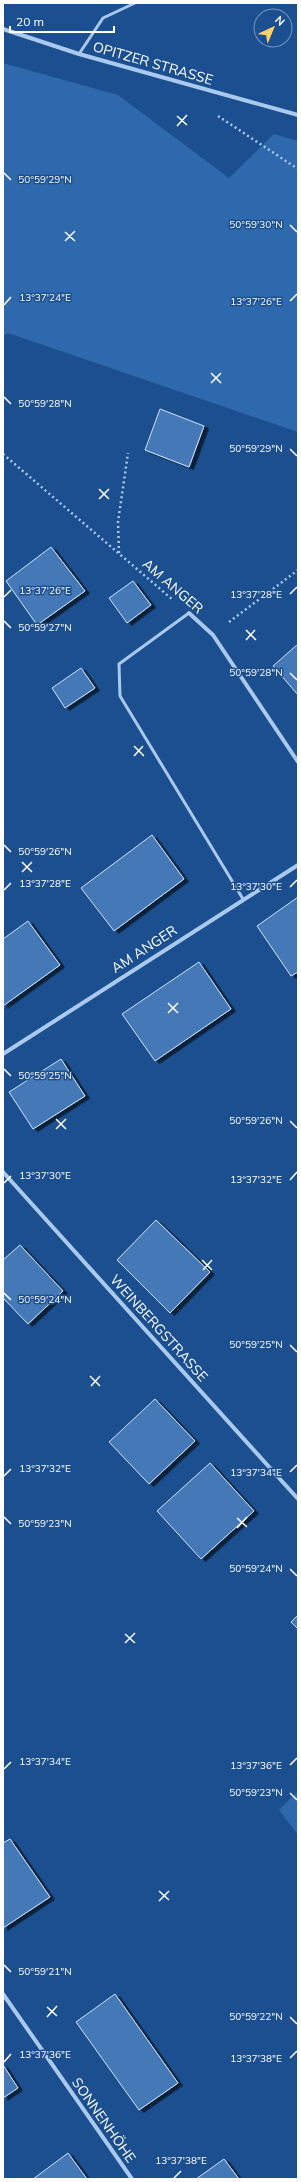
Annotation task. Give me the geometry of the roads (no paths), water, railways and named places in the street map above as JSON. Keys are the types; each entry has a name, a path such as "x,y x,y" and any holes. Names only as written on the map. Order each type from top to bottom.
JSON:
{"street":[{"name":"OPITZER STRASSE","path":"3,29 79,54 298,115"},
{"name":"AM ANGER","path":"189,613 213,635 298,762"},
{"name":"AM ANGER","path":"3,1054 298,864"},
{"name":"WEINBERGSTRASSE","path":"3,1172 298,1499"},
{"name":"SONNENHÖHE","path":"3,1994 132,2179"}],"lane":[{"path":"79,54 103,18 135,3"},
{"path":"189,613 119,664 120,696 243,899"}]}
